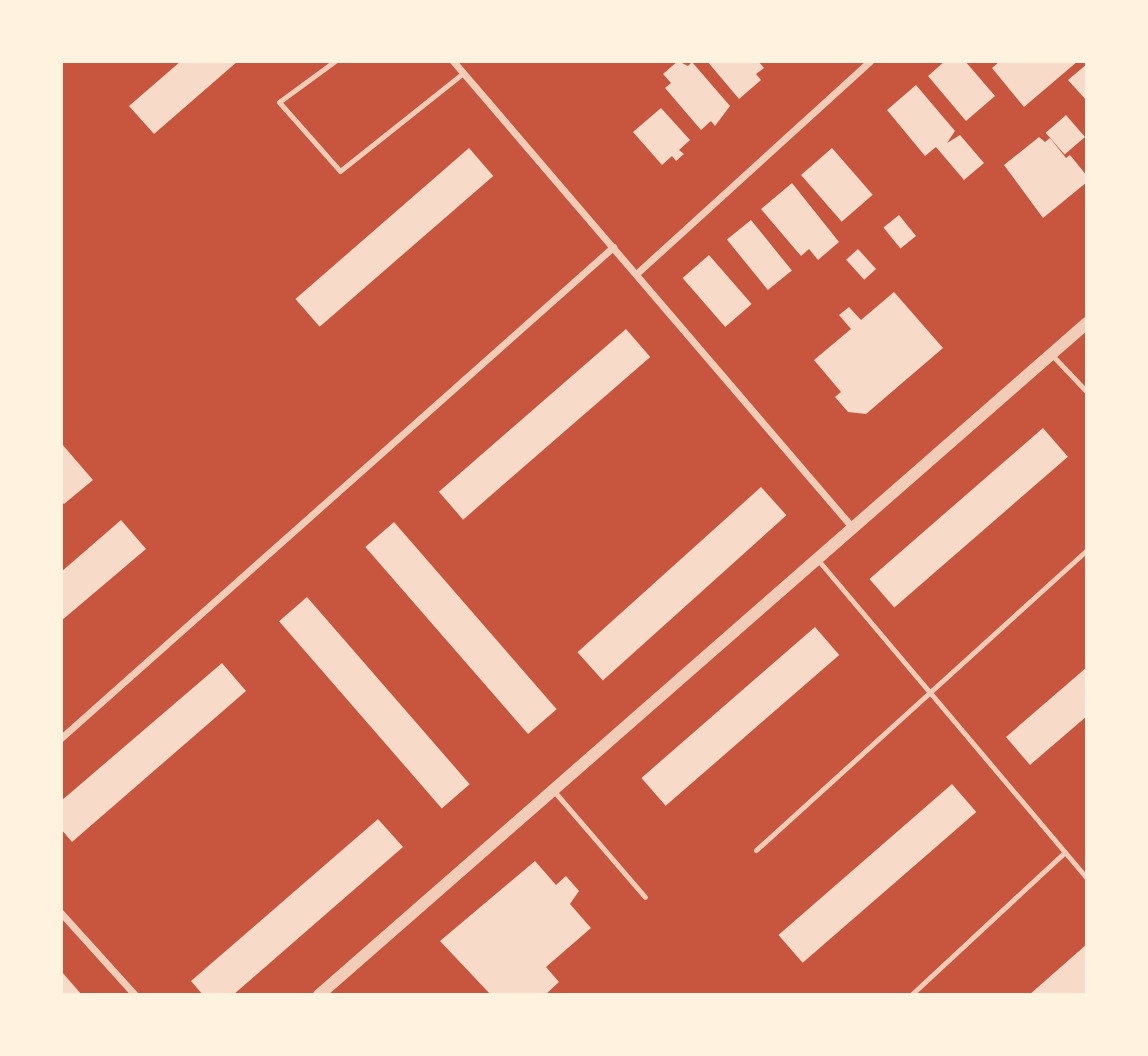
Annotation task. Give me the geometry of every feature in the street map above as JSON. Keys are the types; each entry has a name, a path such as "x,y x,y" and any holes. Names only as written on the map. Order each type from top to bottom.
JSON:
{"street":[{"path":"453,61 852,527"},
{"path":"636,274 870,61"},
{"path":"61,738 613,247"},
{"path":"319,995 1087,323"},
{"path":"61,913 135,995"}],"lane":[{"path":"335,61 279,102 340,171 463,73"},
{"path":"1051,354 1087,392"},
{"path":"755,850 1087,551"},
{"path":"816,558 1087,878"},
{"path":"553,790 645,897"},
{"path":"911,995 1065,852"}],"building":[{"path":"181,61 238,61 154,134 129,106"},
{"path":"678,61 688,66 692,62 730,106 715,126 711,121 701,130 665,88 671,83 663,74"},
{"path":"707,61 758,61 764,68 756,74 761,80 739,99"},
{"path":"945,61 965,61 995,96 966,121 928,76"},
{"path":"1000,61 1078,61 1024,107 992,68"},
{"path":"1087,64 1087,101 1068,80"},
{"path":"916,85 955,131 947,143 960,135 984,163 964,180 936,147 925,156 887,110"},
{"path":"661,108 690,140 679,150 684,154 676,161 672,156 662,165 633,132"},
{"path":"1066,115 1085,137 1065,155 1046,133"},
{"path":"1039,137 1045,142 1050,138 1066,158 1070,155 1087,176 1087,182 1043,218 1004,165"},
{"path":"469,148 493,176 320,327 295,299"},
{"path":"832,148 873,195 842,222 801,175"},
{"path":"792,183 839,242 818,260 809,249 801,256 761,209"},
{"path":"899,215 916,236 900,249 883,228"},
{"path":"751,220 792,271 768,290 727,240"},
{"path":"858,249 876,269 864,280 846,260"},
{"path":"709,255 752,304 725,327 683,278"},
{"path":"894,292 943,348 866,414 848,412 835,397 841,392 814,360 851,329 839,315 849,307 861,320"},
{"path":"626,329 650,357 463,520 439,492"},
{"path":"1043,428 1068,457 894,608 869,579"},
{"path":"61,443 93,480 64,504 61,501"},
{"path":"761,487 786,515 603,681 577,652"},
{"path":"121,520 146,549 61,621 61,572"},
{"path":"394,522 557,709 528,734 365,547"},
{"path":"307,597 470,784 442,808 279,621"},
{"path":"815,627 839,655 666,806 641,778"},
{"path":"222,663 246,691 72,842 61,829 61,801"},
{"path":"1087,667 1087,716 1030,765 1006,737"},
{"path":"952,784 976,812 803,963 778,935"},
{"path":"378,819 403,847 233,995 203,995 191,981"},
{"path":"535,861 556,885 566,876 579,891 570,904 591,928 546,967 559,982 545,995 491,995 440,941"},
{"path":"1087,944 1087,993 1029,995"},
{"path":"61,971 82,995 61,995"}]}
